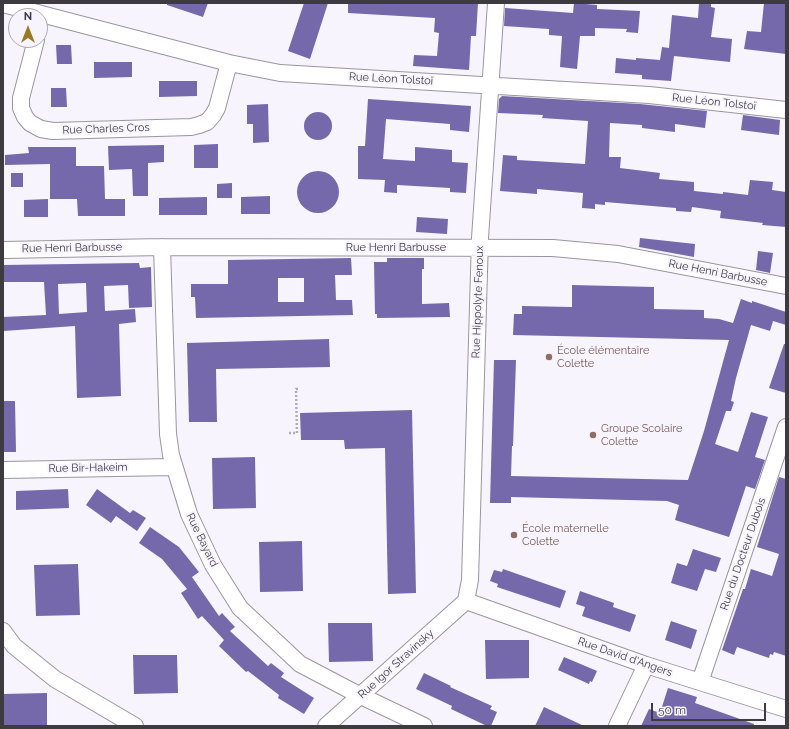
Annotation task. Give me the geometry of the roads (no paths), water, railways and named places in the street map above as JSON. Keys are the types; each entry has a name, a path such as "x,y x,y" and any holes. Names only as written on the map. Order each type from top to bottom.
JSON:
{"street":[{"name":"Rue Hippolyte Fenoux","path":"466,601 470,580 480,248 496,3"},
{"name":"Rue Léon Tolstoï","path":"3,4 12,8"},
{"name":"Rue Léon Tolstoï","path":"48,22 228,63 280,73 649,95 786,110"},
{"name":"Rue Charles Cros","path":"34,48 21,98 21,108 25,117 30,123 41,129 53,131 191,127 207,122 213,115 216,108 228,63"},
{"name":"Rue Henri Barbusse","path":"3,250 162,247 553,248 618,254 786,286"},
{"name":"Rue Bayard","path":"162,247 168,434 174,467 193,525 213,565 240,608 300,664 361,696 424,726"},
{"name":"Rue du Docteur Dubois","path":"700,682 786,427"},
{"name":"Rue Bir-Hakeim","path":"3,470 174,467"},
{"name":"Rue David d'Angers","path":"466,601 646,665 786,710"},
{"name":"Rue Igor Stravinsky","path":"326,726 466,601"},
{"path":"3,631 14,646 54,679 135,726"},
{"path":"617,726 646,665"}],"place":[{"name":"École élémentaire Colette","path":"549,357"},
{"name":"Groupe Scolaire Colette","path":"593,435"},
{"name":"École maternelle Colette","path":"514,535"}]}
